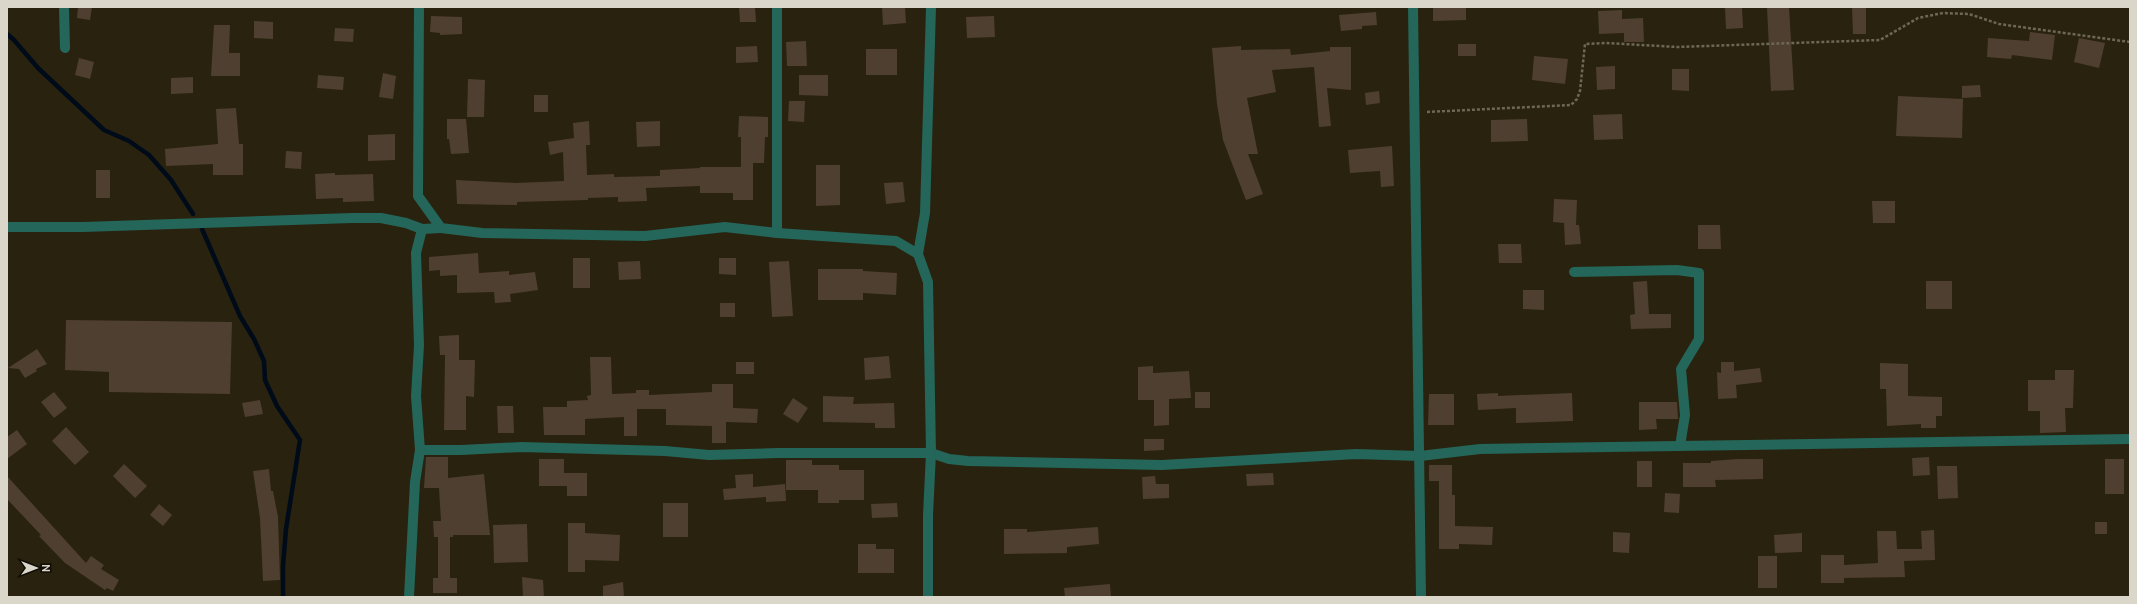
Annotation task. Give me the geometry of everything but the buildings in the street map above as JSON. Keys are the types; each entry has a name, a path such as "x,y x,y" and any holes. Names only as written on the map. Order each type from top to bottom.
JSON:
{"street":[{"path":"64,7 65,48"},
{"path":"418,7 418,196 441,228"},
{"path":"777,7 777,233"},
{"path":"928,597 928,515 931,453 928,282 918,254 926,213 931,7"},
{"path":"1413,7 1421,597"},
{"path":"7,227 97,227 249,220 381,218 406,223 422,229 441,228 482,233 645,236 724,227 777,233 896,241 918,254"},
{"path":"409,597 415,482 420,450 416,396 419,345 416,253 422,229"},
{"path":"1574,272 1677,270 1699,273 1699,339 1681,369 1685,415 1680,446"},
{"path":"420,450 461,450 522,446 665,451 709,455 778,452 931,453 949,459 968,461 1162,465 1356,454 1420,456 1480,449 2130,439"}],"path":[{"path":"1415,112 1571,105 1577,100 1580,91 1585,44 1606,43 1677,47 1880,40 1918,18 1943,13 1969,14 1999,24 2130,42"}],"waterway":[{"path":"7,34 38,68 104,130 129,141 149,155 171,180 193,214"},
{"path":"202,229 240,316 254,339 264,361 265,380 277,406 300,440 286,529 283,566 283,597"}]}
